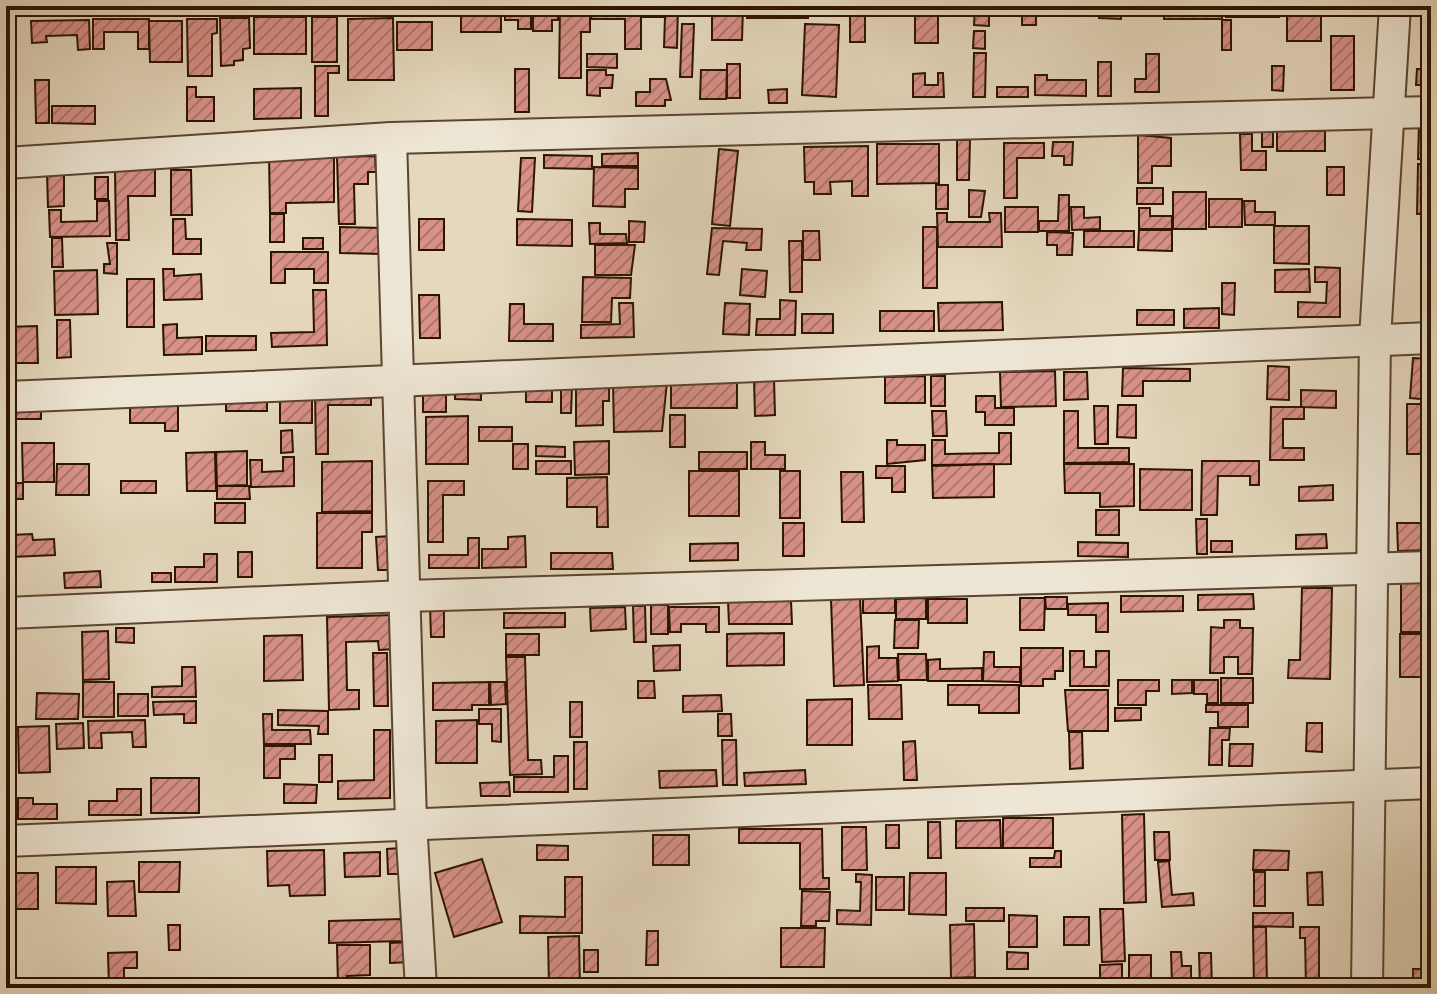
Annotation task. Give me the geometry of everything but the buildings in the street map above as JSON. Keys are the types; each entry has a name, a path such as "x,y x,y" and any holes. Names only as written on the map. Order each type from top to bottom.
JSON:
{"street":[{"path":"1367,988 1375,339 1395,6"},
{"path":"6,163 391,138 1431,112"},
{"path":"391,138 411,822 421,988"},
{"path":"6,397 1431,338"},
{"path":"6,613 405,596 1431,567"},
{"path":"6,841 411,822 1431,783"}]}
